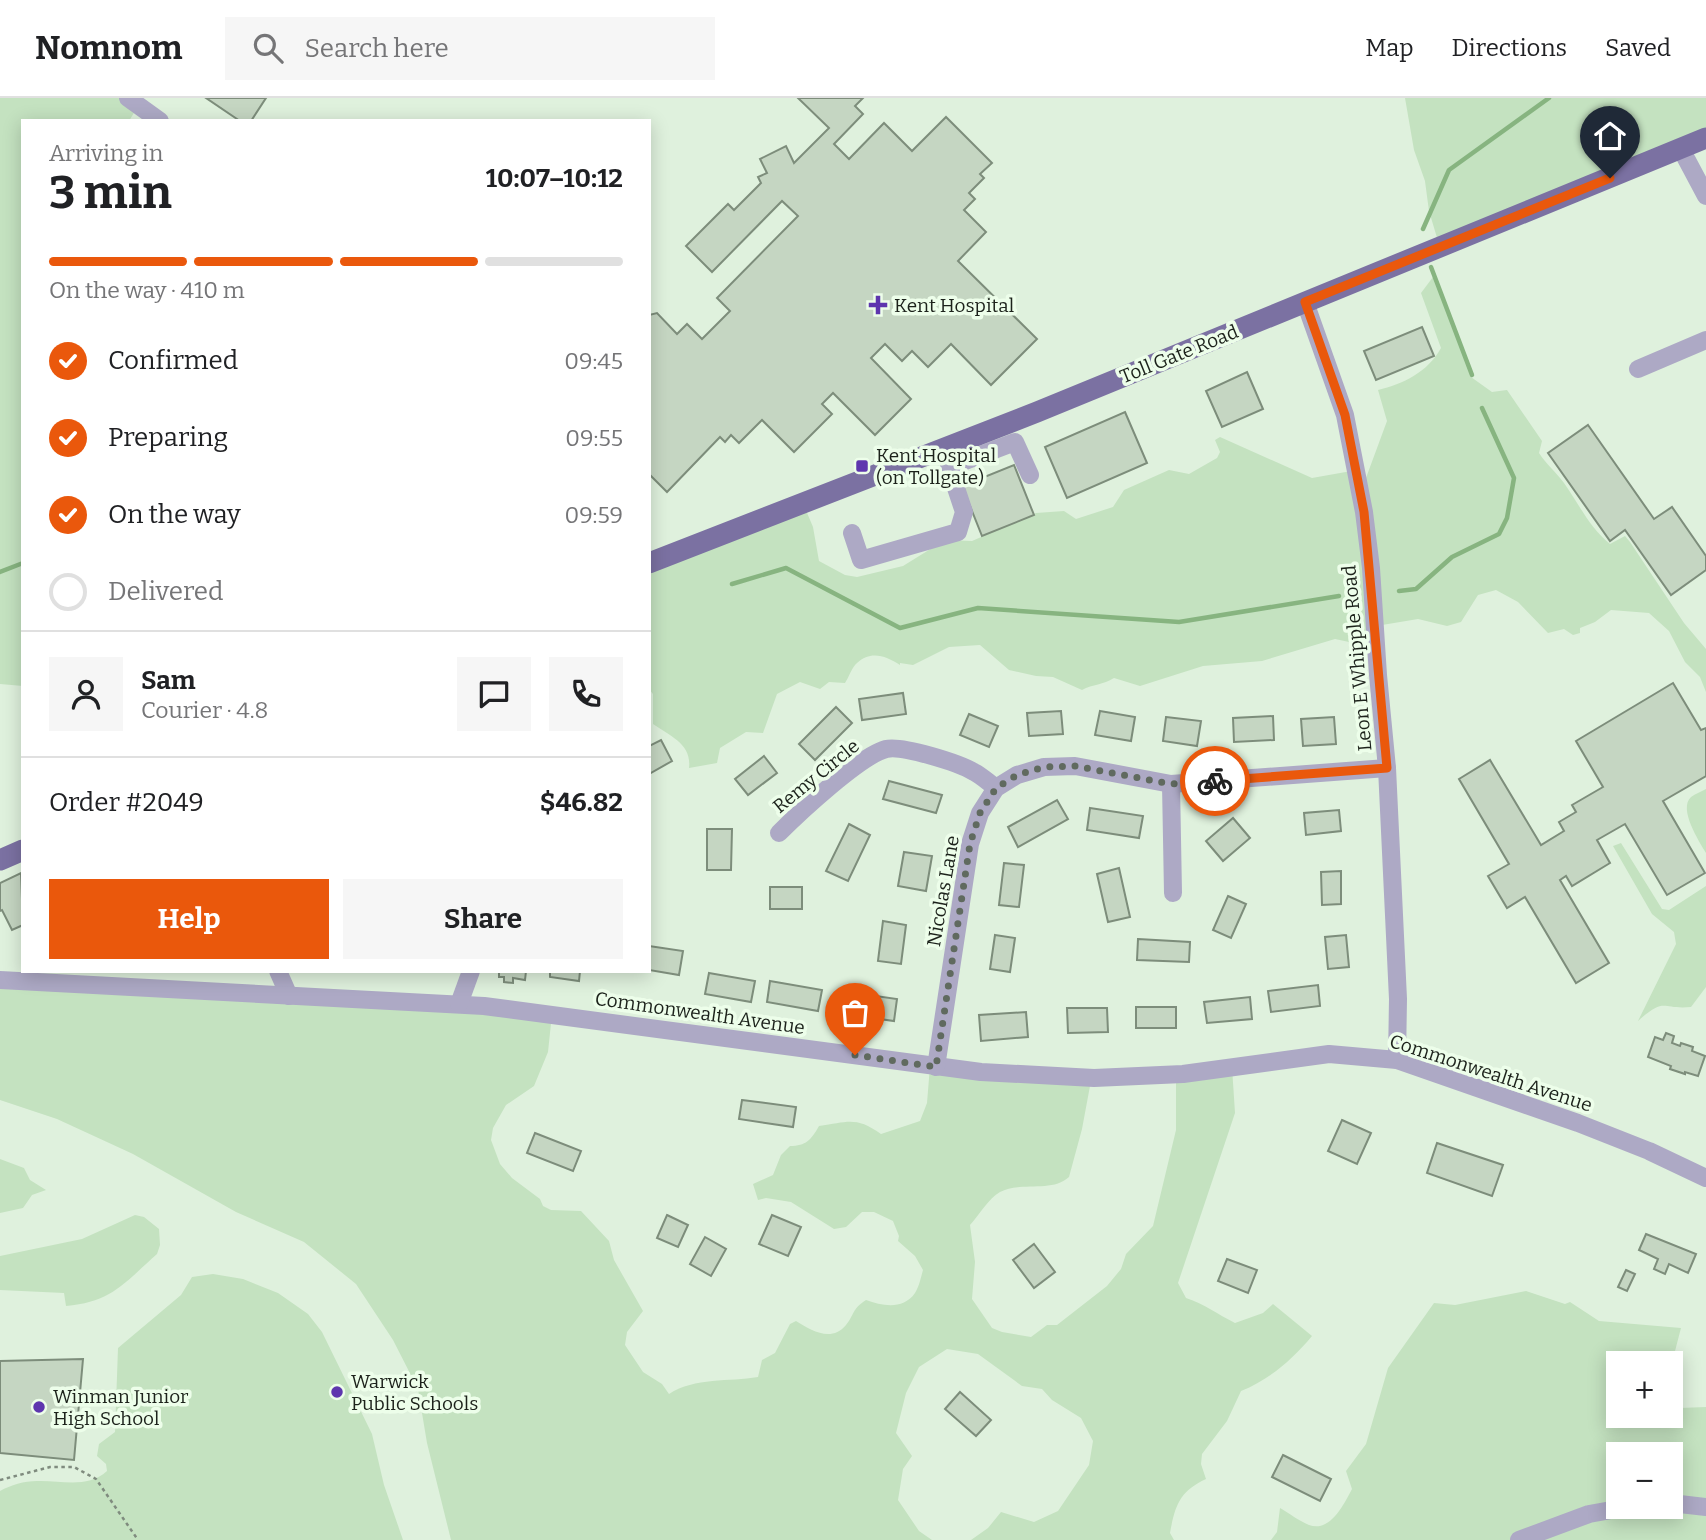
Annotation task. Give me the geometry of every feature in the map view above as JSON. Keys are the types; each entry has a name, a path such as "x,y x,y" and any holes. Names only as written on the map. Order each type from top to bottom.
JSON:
{"main road":[{"name":"Toll Gate Road","path":"651,562 1011,433 1305,302 1706,138"},
{"path":"0,860 21,850"}],"street":[{"path":"128,98 157,119"},
{"path":"1681,149 1706,196"},
{"name":"Leon E Whipple Road","path":"1305,302 1345,415 1364,512 1387,768 1398,999 1397,1060"},
{"path":"1638,369 1706,340"},
{"path":"1011,433 1030,475"},
{"path":"852,533 861,561 958,533 964,512 949,467 952,456"},
{"name":"Remy Circle","path":"779,834 804,808 866,760 884,750 904,748 973,771 996,788"},
{"path":"996,788 1017,775 1044,767 1075,766 1171,784 1387,768"},
{"path":"1171,784 1173,893"},
{"name":"Nicolas Lane","path":"936,1067 970,844 980,813 996,788"},
{"path":"279,973 289,996"},
{"path":"459,1004 470,973"},
{"name":"Commonwealth Avenue","path":"0,979 113,979 289,996 459,1004 981,1072 1094,1078 1183,1074 1329,1055 1397,1060 1578,1123 1649,1151 1706,1178"},
{"path":"1683,1504 1706,1507"},
{"path":"1519,1540 1590,1514 1606,1511"}],"path":[{"path":"0,1480 50,1467 74,1467 96,1479 138,1540"}],"green space":[{"path":"0,98 135,98 138,106 130,119 21,119 21,686 0,684"},
{"path":"1405,98 1706,98 1706,137 1438,241 1429,211 1425,181 1414,150"},
{"path":"1433,277 1454,326 1471,377 1492,392 1507,390 1542,441 1539,453 1564,483 1590,523 1610,544 1625,536 1630,542 1684,623 1706,649 1706,692 1700,677 1685,662 1669,631 1649,613 1611,610 1595,622 1580,628 1580,633 1573,635 1564,629 1548,633 1518,602 1496,590 1478,595 1461,622 1447,626 1418,619 1382,625 1382,649 1335,639 1262,661 1203,666 1140,686 1114,678 1082,690 1053,677 1009,670 980,645 949,647 913,665 900,665 879,656 868,657 855,665 845,683 829,682 820,689 800,682 777,694 763,733 746,732 720,748 717,763 689,768 687,753 683,747 653,724 651,571 805,508 813,527 819,561 845,575 857,577 903,566 945,540 972,541 1036,513 1064,511 1076,519 1113,507 1124,490 1169,470 1189,474 1217,458 1220,452 1215,440 1220,437 1312,478 1357,470 1363,486 1387,421 1378,390 1414,376 1429,364 1441,348 1421,293"},
{"path":"1706,789 1706,853 1691,825 1687,809 1691,797"},
{"path":"1621,843 1662,909 1669,910 1706,886 1706,987 1691,1007 1659,1006 1638,1021 1676,944 1674,932 1652,914 1613,846"},
{"path":"0,975 552,1014 548,1052 534,1086 506,1105 493,1128 491,1140 500,1164 512,1178 540,1199 543,1206 551,1210 581,1211 609,1241 614,1260 643,1311 627,1332 625,1345 643,1372 662,1384 669,1394 701,1382 758,1377 762,1360 775,1353 790,1324 796,1321 821,1333 834,1333 846,1325 855,1309 866,1300 886,1305 899,1304 916,1291 923,1270 915,1256 898,1241 899,1236 893,1221 874,1212 862,1212 846,1227 834,1229 791,1202 766,1198 758,1200 753,1184 773,1175 781,1155 790,1146 808,1141 819,1126 858,1123 881,1134 920,1121 927,1103 930,1066 1090,1086 1069,1177 1054,1185 1017,1187 1000,1192 988,1202 970,1225 975,1262 972,1299 992,1328 1031,1337 1047,1325 1057,1325 1107,1286 1121,1269 1126,1254 1153,1226 1176,1130 1176,1074 1232,1067 1235,1113 1178,1283 1186,1298 1235,1323 1263,1313 1273,1304 1312,1336 1280,1368 1241,1391 1227,1421 1202,1454 1201,1464 1206,1479 1190,1489 1180,1500 1170,1533 1174,1540 971,1540 988,1528 1001,1512 1034,1522 1058,1511 1089,1465 1093,1441 1081,1418 1052,1400 1042,1389 1022,1386 978,1354 947,1349 919,1367 906,1393 896,1433 912,1456 903,1469 898,1500 919,1531 932,1540 451,1540 427,1443 418,1389 393,1340 356,1284 304,1242 236,1212 133,1154 57,1119 0,1100"},
{"path":"0,1159 24,1168 30,1180 46,1190 32,1195 23,1208 0,1213"},
{"path":"135,1215 144,1217 159,1229 160,1245 157,1254 126,1282 106,1295 82,1304 66,1306 64,1293 0,1290 0,1256 82,1239"},
{"path":"213,1274 243,1279 278,1293 308,1314 322,1332 372,1434 384,1485 403,1540 0,1540 0,1491 27,1482 82,1482 99,1477 107,1471 106,1464 97,1456 99,1444 115,1432 118,1348 181,1295 192,1277"},
{"path":"1526,1291 1565,1304 1570,1302 1599,1321 1681,1328 1675,1351 1606,1351 1606,1428 1683,1428 1683,1408 1706,1407 1706,1540 1271,1540 1277,1532 1280,1508 1309,1525 1317,1526 1330,1521 1345,1502 1352,1489 1346,1471 1366,1444 1388,1368 1434,1303 1455,1305"}],"building":[{"path":"206,98 266,98 252,119 237,119"},
{"path":"798,98 863,98 855,106 863,114 834,144 849,159 884,123 912,151 946,117 992,163 980,174 984,178 969,193 975,199 964,210 986,232 958,261 1037,339 991,385 951,344 928,367 912,351 902,361 885,344 871,358 911,399 875,435 833,393 822,404 832,414 794,452 762,420 739,443 731,435 725,442 720,437 667,492 651,476 651,314 657,313 677,334 687,324 702,339 730,311 717,298 798,216 782,201 712,272 686,246 728,204 734,210 761,183 758,177 767,173 760,159 786,146 794,163 829,128"},
{"path":"1422,327 1434,356 1376,380 1364,351"},
{"path":"1247,372 1263,409 1222,427 1206,391"},
{"path":"1125,412 1147,463 1067,498 1045,447"},
{"path":"1588,425 1654,519 1672,507 1706,556 1706,570 1671,595 1625,530 1610,541 1548,453"},
{"path":"1014,465 1034,515 982,536 962,486"},
{"path":"1673,683 1701,730 1706,728 1706,776 1663,801 1705,873 1667,895 1625,824 1597,840 1610,863 1572,886 1566,876 1560,880 1609,963 1576,983 1525,897 1507,908 1488,876 1509,864 1459,779 1490,760 1541,845 1564,831 1559,822 1576,812 1572,805 1603,787 1576,741"},
{"path":"903,693 906,714 862,720 859,699"},
{"path":"836,707 852,723 815,760 799,744"},
{"path":"1061,711 1063,734 1029,736 1027,713"},
{"path":"1100,711 1135,717 1131,741 1095,735"},
{"path":"969,714 998,726 989,747 960,735"},
{"path":"1273,716 1274,740 1234,742 1233,718"},
{"path":"1166,717 1201,721 1197,746 1163,741"},
{"path":"1334,717 1336,744 1303,746 1301,719"},
{"path":"661,740 672,761 651,773 651,745"},
{"path":"764,756 777,773 748,795 735,779"},
{"path":"889,781 942,795 936,813 883,799"},
{"path":"1057,800 1068,819 1018,847 1008,827"},
{"path":"1090,808 1143,816 1139,838 1087,830"},
{"path":"1339,810 1341,831 1306,835 1304,813"},
{"path":"1233,818 1250,838 1223,861 1206,841"},
{"path":"849,824 870,835 848,881 826,871"},
{"path":"707,829 732,829 731,870 707,870"},
{"path":"904,852 932,856 926,891 898,886"},
{"path":"1004,863 1024,865 1019,907 999,905"},
{"path":"1119,868 1130,917 1108,922 1097,874"},
{"path":"1341,871 1341,904 1322,905 1321,872"},
{"path":"21,873 21,926 12,930 2,910 0,911 0,883"},
{"path":"770,887 802,887 802,909 770,909"},
{"path":"1228,896 1246,904 1231,938 1213,930"},
{"path":"883,921 906,925 901,964 878,961"},
{"path":"995,935 1015,938 1010,972 990,969"},
{"path":"1346,935 1349,967 1328,969 1325,937"},
{"path":"1138,939 1190,942 1189,962 1137,960"},
{"path":"651,946 683,951 679,975 651,970"},
{"path":"499,973 526,973 525,980 513,978 513,983 504,982 504,977 499,977"},
{"path":"550,973 580,973 579,981 550,977"},
{"path":"709,973 755,981 751,1002 705,994"},
{"path":"770,981 822,990 818,1011 767,1002"},
{"path":"1318,985 1320,1006 1271,1012 1268,991"},
{"path":"848,992 897,999 894,1021 845,1014"},
{"path":"1250,997 1252,1019 1207,1023 1204,1002"},
{"path":"1136,1007 1176,1007 1176,1028 1136,1028"},
{"path":"1067,1008 1107,1008 1108,1032 1068,1033"},
{"path":"1026,1012 1028,1037 981,1041 979,1015"},
{"path":"1666,1033 1674,1036 1672,1043 1693,1047 1692,1051 1705,1056 1698,1076 1670,1069 1671,1066 1648,1057 1655,1037 1663,1040"},
{"path":"742,1100 796,1107 793,1127 739,1119"},
{"path":"1342,1120 1371,1133 1357,1164 1328,1151"},
{"path":"535,1133 581,1151 573,1171 527,1153"},
{"path":"1437,1143 1503,1165 1492,1196 1427,1173"},
{"path":"667,1215 688,1225 678,1247 657,1238"},
{"path":"772,1215 801,1227 788,1256 759,1244"},
{"path":"1646,1234 1696,1254 1688,1273 1669,1264 1665,1274 1654,1269 1658,1259 1639,1250"},
{"path":"705,1237 726,1249 711,1276 690,1264"},
{"path":"1034,1244 1055,1272 1034,1288 1013,1260"},
{"path":"1227,1259 1257,1270 1248,1293 1218,1281"},
{"path":"1626,1270 1635,1274 1627,1291 1618,1287"},
{"name":"Winman Junior High School","path":"83,1359 74,1460 0,1453 0,1361"},
{"path":"960,1392 991,1420 976,1436 945,1409"},
{"path":"1283,1455 1331,1479 1320,1501 1272,1477"}],"waterway":[{"path":"1423,229 1449,170 1549,98"},
{"path":"1431,267 1472,375"},
{"path":"1399,591 1416,589 1452,557 1499,534 1507,518 1514,478 1482,408"},
{"path":"0,572 21,564"},
{"path":"732,584 786,568 900,628 978,608 1179,622 1339,596"}],"way so far":[{"path":"855,1055 936,1067 970,844 980,813 996,788 1017,775 1044,767 1075,766 1171,784 1215,781"}],"place":[{"name":"Kent Hospital","path":"878,305"},
{"name":"Kent Hospital (on Tollgate)","path":"862,466"},
{"name":"Warwick Public Schools","path":"337,1392"},
{"name":"Winman Junior High School","path":"39,1407"}],"route":[{"path":"1215,781 1387,768 1364,512 1345,415 1305,302 1610,178"}]}
